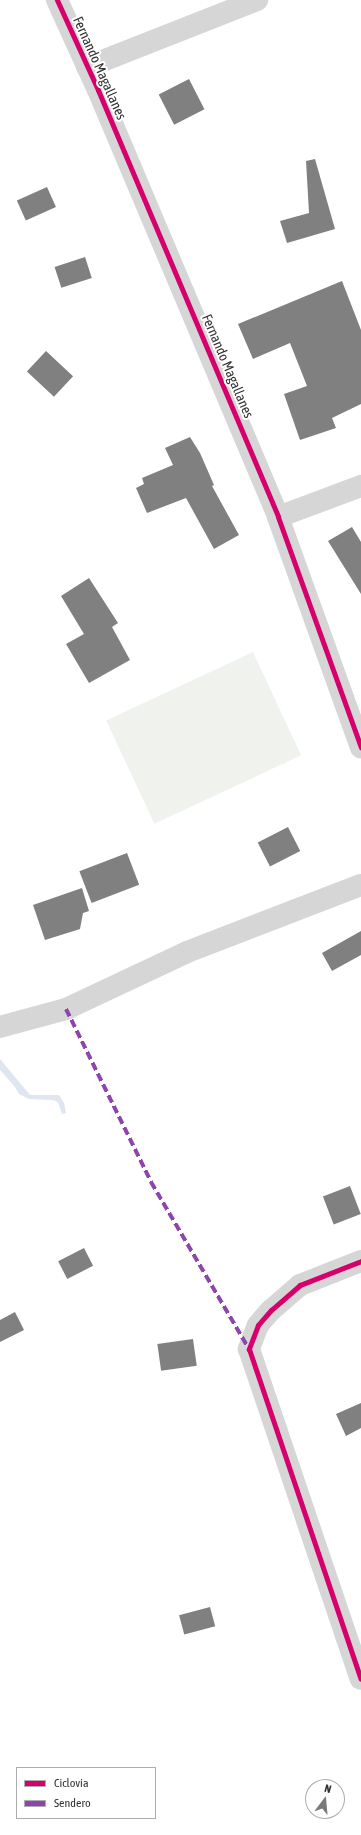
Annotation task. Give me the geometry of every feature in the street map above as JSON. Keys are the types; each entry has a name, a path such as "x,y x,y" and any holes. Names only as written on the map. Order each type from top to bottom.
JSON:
{"street":[{"name":"Fernando Magallanes","path":"57,0 87,67 278,517 361,747"},
{"path":"87,67 257,0"},
{"path":"278,517 361,486"},
{"path":"0,1027 66,1009 187,952 361,885"},
{"path":"361,1261 300,1285 271,1310 258,1325 249,1349 361,1680"}],"shaded area":[{"path":"253,652 301,755 154,824 106,720"},
{"path":"0,1059 30,1095 59,1095 64,1103 66,1113 62,1114 58,1102 53,1100 29,1099 19,1094 15,1087 0,1070"}],"building":[{"path":"189,79 204,109 174,125 159,94"},
{"path":"315,159 335,229 287,243 280,221 309,213 306,161"},
{"path":"47,187 56,207 26,221 17,200"},
{"path":"85,257 92,278 61,288 55,267"},
{"path":"342,281 361,330 361,404 332,418 336,428 300,440 284,394 307,386 290,343 253,359 238,324"},
{"path":"46,351 73,376 54,397 27,371"},
{"path":"190,437 200,453 214,485 212,486 239,535 214,549 186,498 147,513 136,488 144,484 142,478 173,465 165,448"},
{"path":"352,527 361,542 361,594 328,541"},
{"path":"89,578 118,623 112,627 130,660 89,683 66,644 84,634 61,596"},
{"path":"288,827 300,851 270,866 258,842"},
{"path":"127,853 139,885 92,903 79,871"},
{"path":"82,888 89,911 83,913 80,929 45,940 33,905"},
{"path":"361,931 361,955 332,971 322,953"},
{"path":"350,1186 361,1214 334,1224 323,1196"},
{"path":"84,1248 93,1266 67,1279 58,1261"},
{"path":"15,1312 24,1330 0,1342 0,1320"},
{"path":"193,1339 197,1366 161,1371 157,1344"},
{"path":"361,1403 361,1428 346,1436 336,1414"},
{"path":"210,1607 215,1626 184,1635 179,1615"}],"marked path":[{"path":"66,1009 151,1182 249,1349"}],"cycle path":[{"path":"57,0 98,90 278,517 361,747"},
{"path":"361,1261 300,1285 271,1310 258,1325 249,1349 361,1679"}]}
